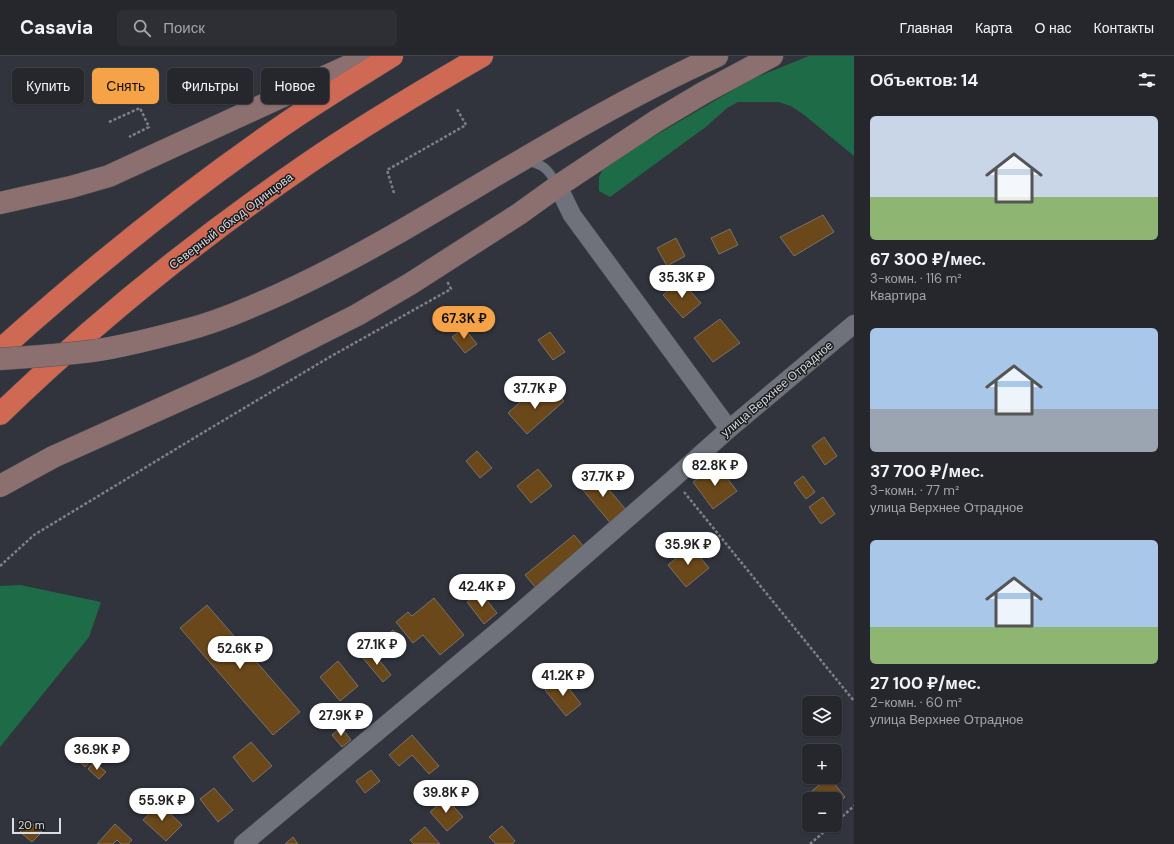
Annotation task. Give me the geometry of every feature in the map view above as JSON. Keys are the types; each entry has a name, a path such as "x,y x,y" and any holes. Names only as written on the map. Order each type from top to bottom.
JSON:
{"highway":[{"path":"0,350 52,303 109,256 218,171 283,126 392,56"},
{"name":"Северный обход Одинцова","path":"0,414 82,337 138,291 251,204 308,163 424,90 482,56"}],"main road":[{"path":"0,203 71,187 109,176 370,56"},
{"path":"0,359 43,357 93,351 142,342 192,329 280,295 335,268 395,235 522,160 641,93 717,56"},
{"path":"0,486 53,457 251,368 357,315 444,263 656,121 703,93 772,56"}],"street":[{"path":"558,186 572,215 729,429"},
{"name":"улица Верхнее Отрадное","path":"243,844 504,626 729,429 854,324"}],"lane":[{"path":"522,160 535,162 544,167 558,186"}],"path":[{"path":"109,122 140,108 149,127 129,137"},
{"path":"394,193 387,170 466,125 457,109"},
{"path":"0,566 40,531 328,358 451,289"},
{"path":"673,479 854,701"},
{"path":"842,817 854,806"},
{"path":"810,844 824,832"}],"green space":[{"path":"809,56 854,56 854,156 791,106 778,102 738,102 727,108 707,126 610,197 599,191 599,177 605,165 752,79"},
{"path":"20,585 101,602 89,637 0,747 0,586"}],"building":[{"path":"823,215 834,232 794,256 780,237"},
{"path":"730,229 738,245 719,254 711,238"},
{"path":"676,238 685,256 667,266 657,248"},
{"path":"680,280 701,303 683,318 663,295"},
{"path":"720,319 740,343 713,362 694,338"},
{"path":"464,328 477,344 465,353 452,337"},
{"path":"550,332 565,352 553,360 538,340"},
{"path":"552,387 564,401 527,434 508,413 528,395 535,402"},
{"path":"824,437 837,456 825,465 812,446"},
{"path":"477,451 492,468 480,478 466,461"},
{"path":"717,465 737,491 713,509 693,482"},
{"path":"538,469 552,486 531,503 517,486"},
{"path":"593,471 628,512 612,525 578,484"},
{"path":"803,476 815,492 806,499 794,483"},
{"path":"823,497 835,514 821,524 809,507"},
{"path":"574,535 585,548 536,588 525,575"},
{"path":"691,546 709,568 686,587 668,565"},
{"path":"480,592 497,613 484,624 467,602"},
{"path":"434,598 464,635 440,655 423,635 413,643 396,622 408,612 412,616"},
{"path":"207,605 300,712 273,735 180,628"},
{"path":"393,630 405,644 393,653 381,640"},
{"path":"371,650 391,675 383,682 362,657"},
{"path":"338,661 358,686 340,701 320,677"},
{"path":"560,677 581,704 566,716 545,690"},
{"path":"341,727 351,740 342,747 332,735"},
{"path":"412,735 439,766 429,774 412,755 399,766 389,755"},
{"path":"251,742 272,766 253,782 233,757"},
{"path":"80,748 92,759 85,767 73,756"},
{"path":"94,762 106,772 99,779 88,769"},
{"path":"371,770 380,781 365,793 356,781"},
{"path":"820,784 835,784 841,792 811,792"},
{"path":"214,788 233,810 218,822 200,799"},
{"path":"842,793 845,797 842,800"},
{"path":"446,798 463,817 447,831 430,812"},
{"path":"159,803 182,825 166,841 143,820"},
{"path":"29,821 42,832 32,842 20,832"},
{"path":"115,824 132,840 128,844 121,844 117,840 113,844 97,844"},
{"path":"502,826 515,841 512,844 496,844 489,837"},
{"path":"425,827 440,844 414,844 410,840"},
{"path":"293,837 298,844 285,844"}]}
